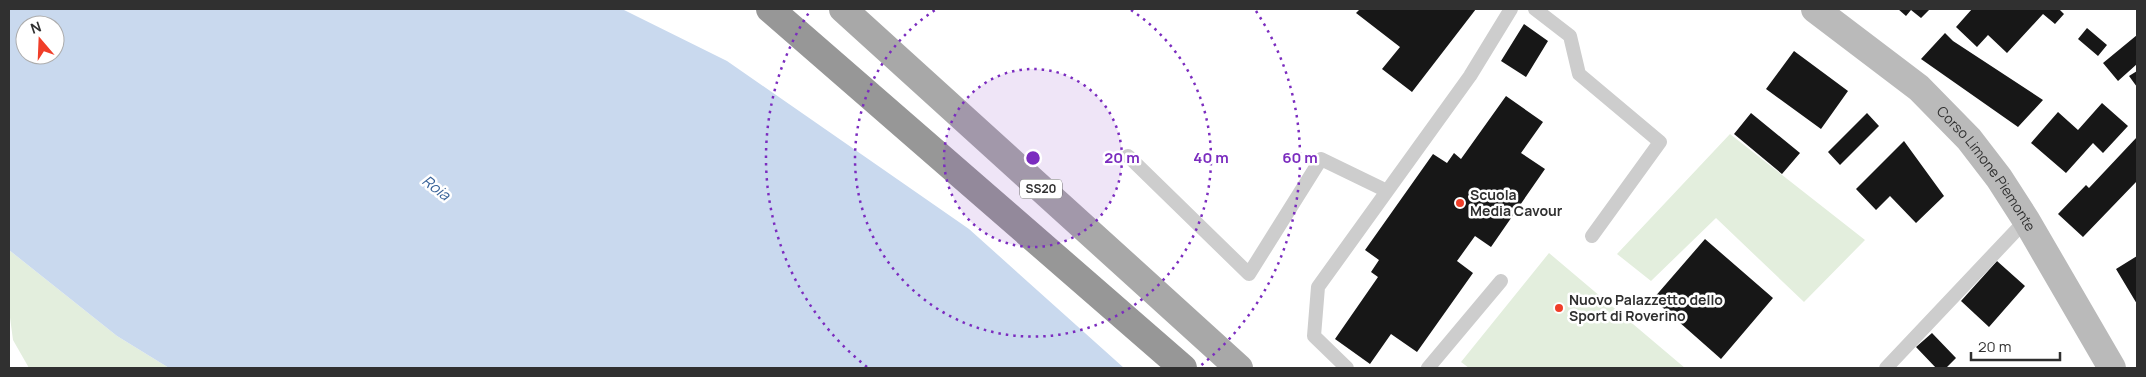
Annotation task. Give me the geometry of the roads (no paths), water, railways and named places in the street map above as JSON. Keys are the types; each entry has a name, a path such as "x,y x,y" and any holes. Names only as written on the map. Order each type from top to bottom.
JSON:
{"highway":[{"path":"770,9 1183,368"}],"main road":[{"name":"SS20","path":"843,9 1239,368"},
{"name":"Corso Limone Piemonte","path":"1815,9 1919,88 1969,138 1999,178 2026,220 2112,368"}],"lane":[{"path":"1347,368 1314,336 1318,287 1470,76 1511,9"},
{"path":"1535,9 1570,36 1580,74 1660,142 1592,236"},
{"path":"1128,156 1249,274 1321,159 1387,191"},
{"path":"1886,368 2026,220"},
{"path":"1428,368 1502,281"}],"water":[{"name":"Roia","path":"9,9 622,9 727,61 969,229 1124,368 169,368 117,336 9,250"}],"place":[{"name":"Scuola Media Cavour","path":"1460,203"},
{"name":"Nuovo Palazzetto dello Sport di Roverino","path":"1559,308"}]}
